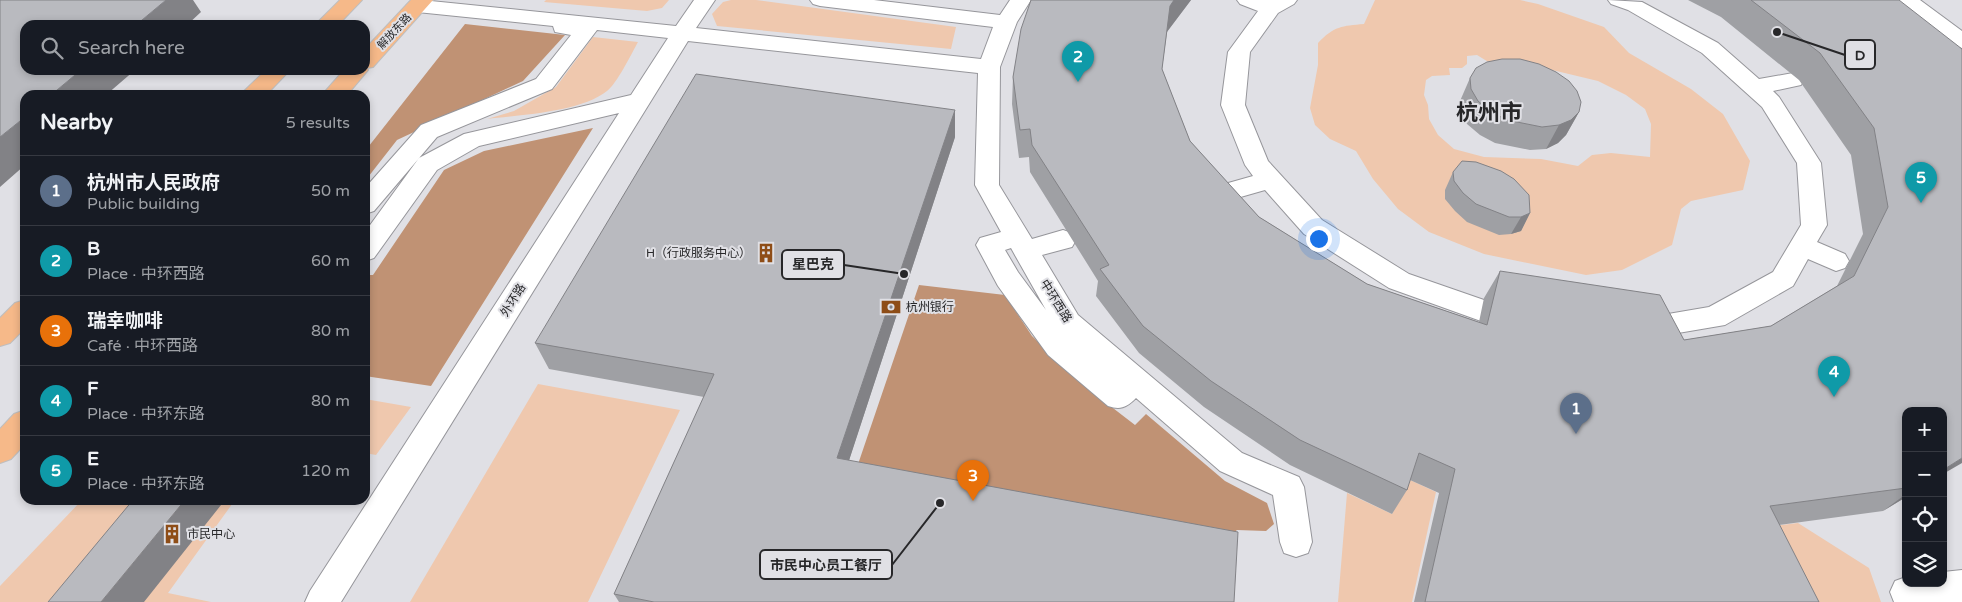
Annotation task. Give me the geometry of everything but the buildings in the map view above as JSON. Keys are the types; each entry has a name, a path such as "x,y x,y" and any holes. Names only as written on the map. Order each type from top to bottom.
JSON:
{"main road":[{"path":"331,20 352,0"},
{"name":"解放东路","path":"370,57 420,3"},
{"path":"257,90 274,75"},
{"path":"339,90 352,75"},
{"path":"0,335 20,316"},
{"path":"0,450 20,428"}],"street":[{"name":"外环路","path":"322,602 682,33 705,0"},
{"path":"820,0 983,21 1006,22"},
{"name":"中环西路","path":"1021,0 1006,22 989,67 987,185 1068,323 1231,462 1288,487 1296,542"},
{"path":"1247,0 1279,4"},
{"path":"1617,332 1715,318 1783,279 1814,225 1809,163 1771,102 1710,48 1635,6 1618,0"},
{"path":"1907,0 1957,48"},
{"path":"420,3 989,67"},
{"path":"1279,4 1239,52 1233,105 1256,165 1313,227 1399,281 1506,319 1543,323"},
{"path":"370,199 429,131 544,84 586,30 498,19 497,13"},
{"path":"1755,87 1794,80"},
{"path":"370,244 428,164 472,140 639,101"},
{"path":"1216,196 1270,180"},
{"path":"1063,240 989,245 1008,279 1058,347 1118,397 1135,380"},
{"path":"1802,246 1836,261"},
{"path":"1911,602 1906,592 1962,586"}],"shaded area":[{"path":"546,0 669,0 662,8 647,11 544,2"},
{"path":"731,0 756,0 956,27 951,49 717,26 712,14 723,2"},
{"path":"1375,0 1520,0 1538,4 1604,27 1629,53 1691,89 1723,114 1750,161 1743,190 1691,201 1681,209 1672,245 1622,270 1586,275 1484,254 1429,232 1398,209 1373,179 1356,151 1330,139 1315,125 1310,108 1318,65 1318,43 1334,30 1350,25 1364,24","holes":["1477,55 1490,63 1548,69 1598,81 1626,95 1645,109 1651,124 1650,157 1611,153 1592,155 1578,166 1541,159 1484,157 1454,149 1438,135 1429,119 1428,105 1424,95 1426,80 1432,76 1450,75 1449,68 1462,68 1467,64 1467,56"]},
{"path":"465,24 565,35 523,81 397,140 370,175 370,145"},
{"path":"593,37 638,42 611,88 596,98 566,108 487,119 514,111 556,87"},
{"path":"593,128 431,386 370,377 370,275 373,275 444,170 484,151"},
{"path":"919,285 1005,295 1032,336 1083,385 1135,425 1146,414 1225,481 1267,503 1274,524 1266,531 1237,530 1222,543 854,476"},
{"path":"538,384 680,410 588,602 410,602"},
{"path":"370,400 411,407 376,455 370,454"},
{"path":"1408,479 1436,492 1412,602 1338,602 1347,493 1392,514"},
{"path":"77,505 231,505 168,593 211,602 0,602 0,586"},
{"path":"1798,523 1869,568 1881,602 1778,602 1743,530"}],"place":[{"name":"D","path":"1777,32"},
{"name":"B","path":"1078,82"},
{"name":"E","path":"1921,203"},
{"name":"H（行政服务中心）","path":"766,253"},
{"name":"星巴克","path":"904,274"},
{"name":"杭州银行","path":"891,307"},
{"name":"F","path":"1834,397"},
{"name":"杭州市人民政府","path":"1576,434"},
{"name":"瑞幸咖啡","path":"973,501"},
{"name":"市民中心员工餐厅","path":"940,503"},
{"name":"市民中心","path":"172,534"}],"district":[{"name":"杭州市","path":"1489,112"}]}
